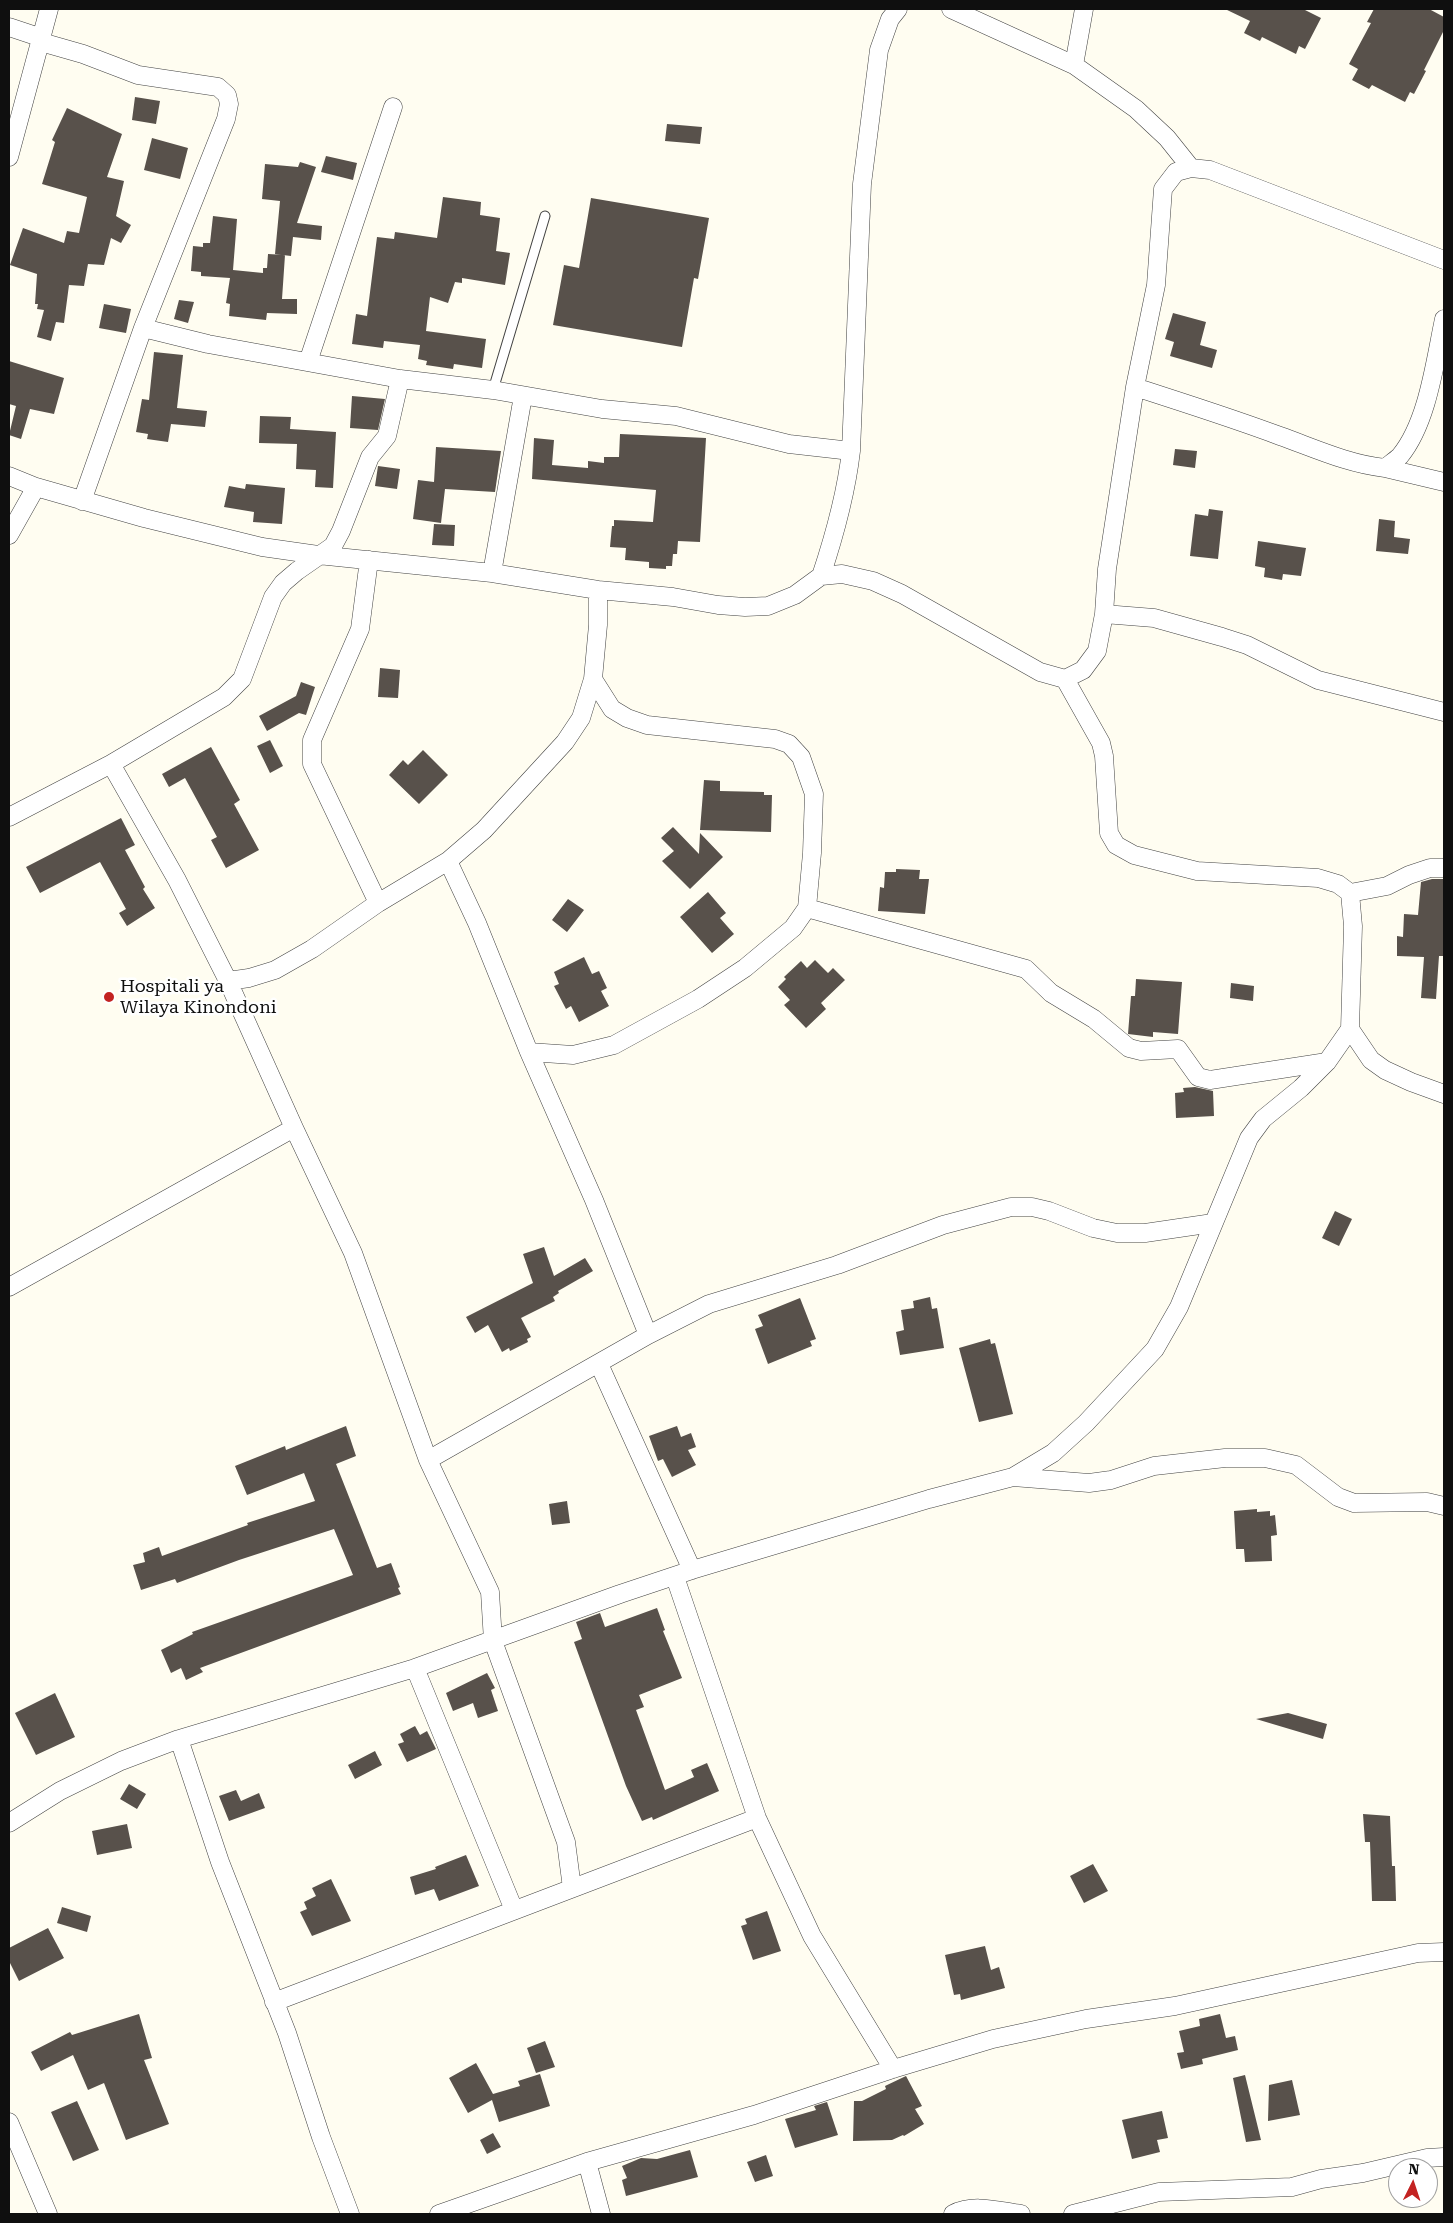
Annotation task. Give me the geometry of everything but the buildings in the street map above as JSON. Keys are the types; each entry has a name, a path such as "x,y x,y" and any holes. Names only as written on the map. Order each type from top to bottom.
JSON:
{"street":[{"path":"9,157 49,9"},
{"path":"821,576 836,531 847,486 862,184 879,50 890,19 898,9"},
{"path":"951,9 1074,65 1136,109 1167,138 1192,168"},
{"path":"1074,65 1084,9"},
{"path":"9,27 146,77 218,87 227,95 229,104 226,119 142,328 82,501"},
{"path":"308,362 393,107"},
{"path":"9,476 36,487 82,501 262,547 318,555 492,573 598,590 673,597 718,605 768,606 795,595 821,576 842,574 872,581 902,594 1040,672 1065,679 1083,670 1097,651 1104,614 1107,570 1136,387 1156,285 1163,189 1176,172 1192,168 1217,173 1444,260"},
{"path":"1385,468 1400,456 1416,428 1426,400 1444,319"},
{"path":"142,328 208,344 400,379 493,390 602,409 676,416 789,444 850,452"},
{"path":"9,817 111,764 224,697 242,679 273,597 283,583 318,555 333,546 341,532 370,457 387,436 400,379"},
{"path":"1136,387 1366,466 1385,468 1444,482"},
{"path":"492,573 523,396"},
{"path":"9,535 36,487"},
{"path":"369,560 360,629 312,740 312,764 378,903"},
{"path":"228,981 250,978 275,970 312,949 378,903 448,861 484,830 565,742 581,718 592,679 598,625 598,590"},
{"path":"1104,614 1154,618 1222,637 1247,645 1318,680 1444,712"},
{"path":"529,1052 573,1055 614,1045 698,999 745,968 793,928 807,908 812,853 814,794 801,757 789,744 741,734 686,731 647,725 627,718 612,709 592,679"},
{"path":"1065,679 1101,743 1104,756 1109,833 1116,845 1134,855 1197,871 1318,878 1338,884 1350,893 1386,886 1430,868 1444,868"},
{"path":"111,764 177,880 228,981 353,1253 428,1460 490,1592 493,1641 566,1842 572,1888"},
{"path":"448,861 477,923 529,1052 594,1200 648,1336"},
{"path":"9,1823 60,1791 121,1761 180,1739 415,1668 692,1570 929,1499 1013,1477 1053,1453 1086,1423 1155,1349 1179,1306 1249,1138 1264,1119 1301,1088 1326,1062 1350,1029 1353,926 1350,893"},
{"path":"807,908 1026,969 1051,993 1094,1019 1129,1048 1141,1051 1178,1049 1198,1077 1210,1080 1326,1062"},
{"path":"1350,1029 1370,1060 1385,1070 1411,1082 1444,1094"},
{"path":"9,1287 294,1128"},
{"path":"428,1460 648,1336 709,1304 837,1265 943,1225 1012,1207 1040,1209 1092,1228 1117,1233 1145,1233 1213,1223"},
{"path":"599,1364 692,1570"},
{"path":"1013,1477 1089,1483 1111,1480 1154,1466 1225,1458 1265,1458 1296,1465 1338,1497 1354,1503 1427,1502 1444,1506"},
{"path":"675,1577 758,1818 812,1936 893,2069"},
{"path":"415,1668 514,1910"},
{"path":"180,1739 220,1862 274,2002 350,2214"},
{"path":"274,2002 758,1818"},
{"path":"439,2214 587,2162 754,2115 893,2069 993,2039 1086,2019 1175,2006 1418,1954 1444,1952"},
{"path":"9,2122 48,2214"},
{"path":"1073,2214 1159,2192 1292,2187 1321,2179 1363,2173 1428,2158 1444,2157"},
{"path":"587,2162 601,2214"},
{"path":"953,2214 963,2209 980,2208 1021,2214"}],"lane":[{"path":"493,390 546,216"}],"place":[{"name":"Hospitali ya Wilaya Kinondoni","path":"109,997"}]}
